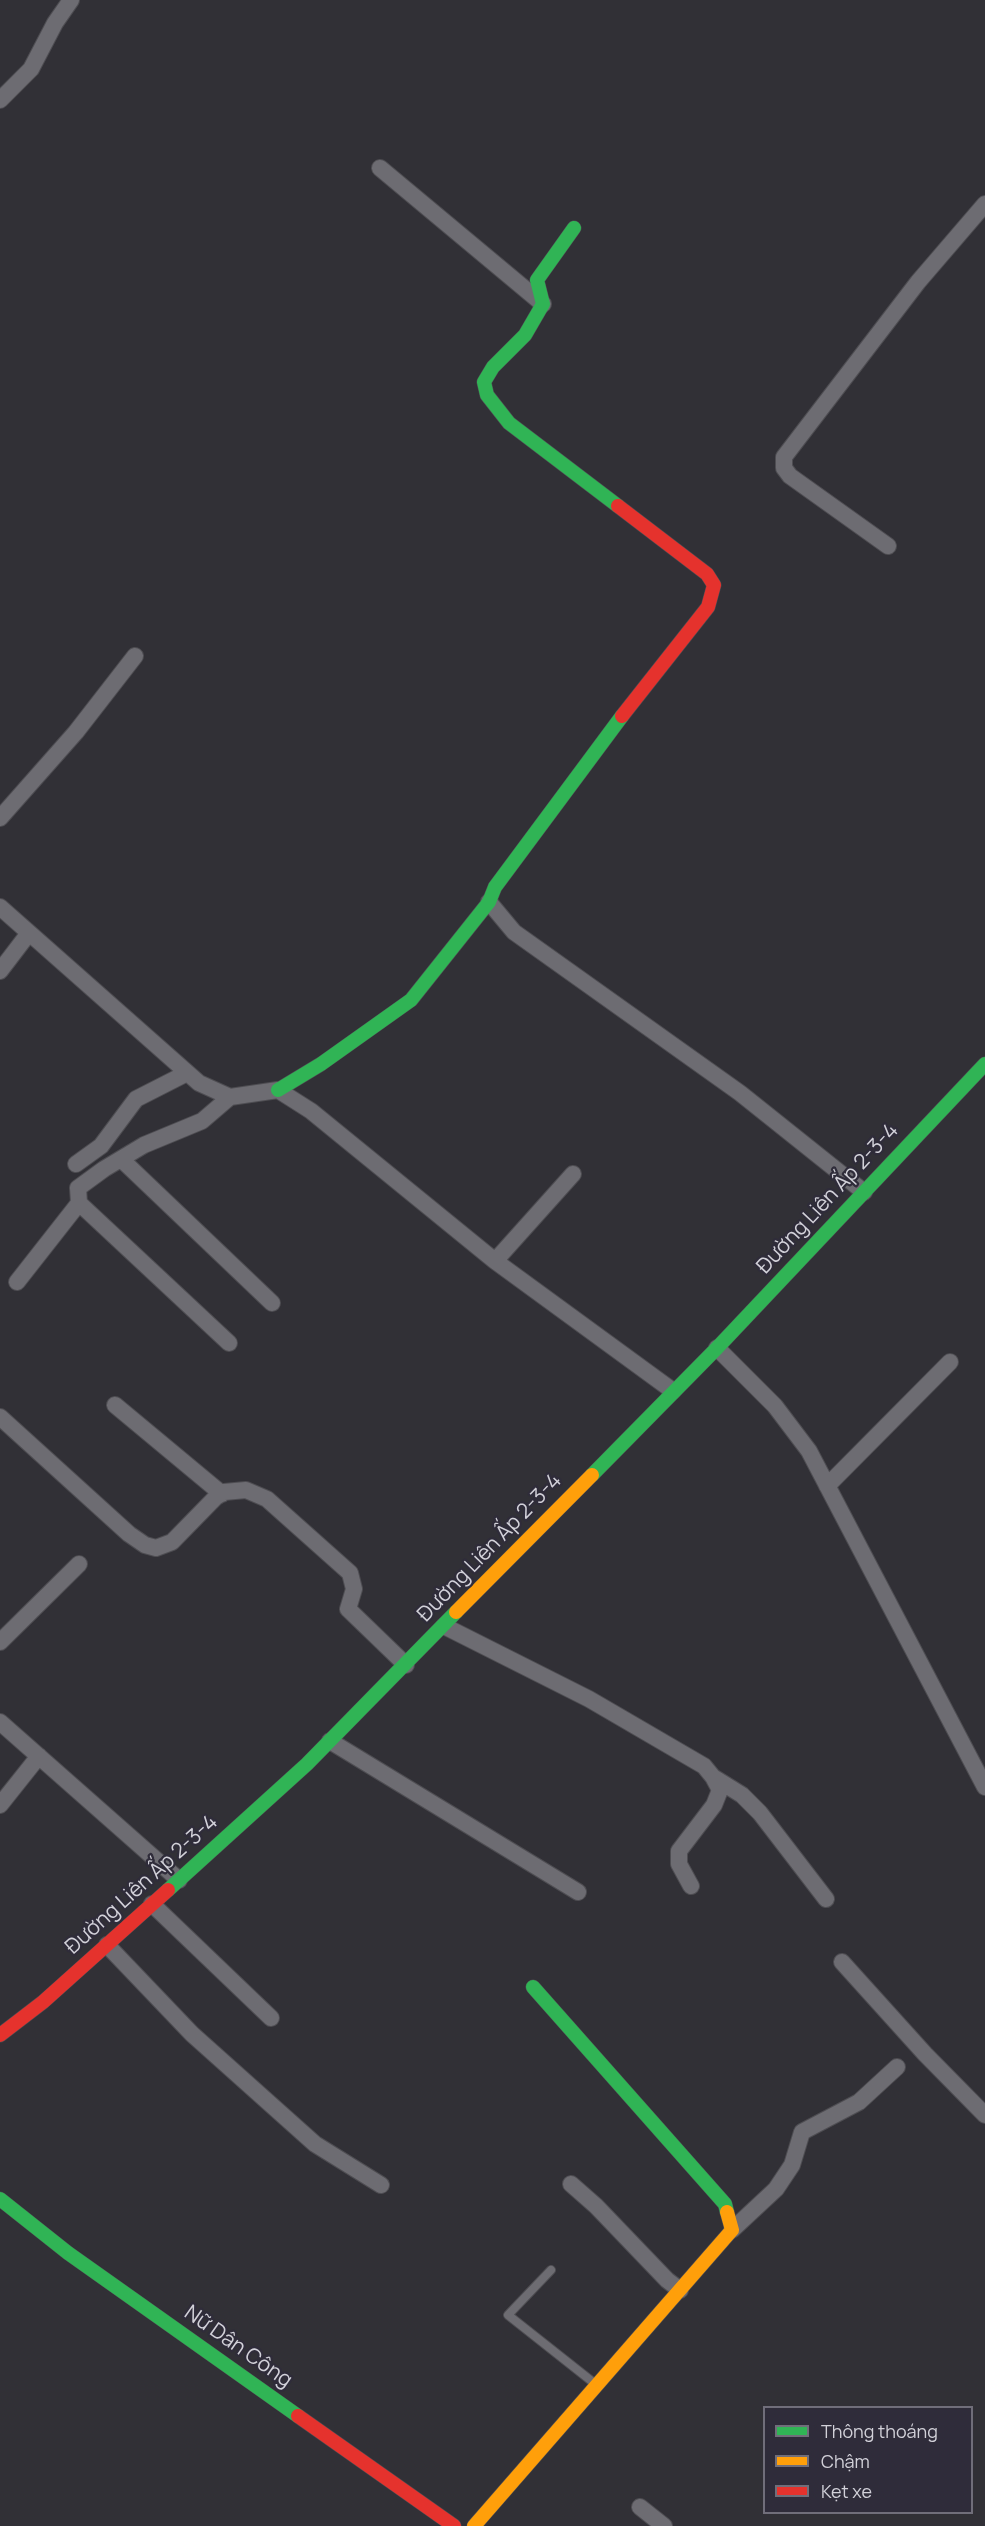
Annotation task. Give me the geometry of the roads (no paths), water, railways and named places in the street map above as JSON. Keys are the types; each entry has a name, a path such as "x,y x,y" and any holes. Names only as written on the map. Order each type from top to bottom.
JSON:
{"street":[{"path":"1,97 31,69 55,23 71,0"},
{"path":"380,168 543,304"},
{"path":"888,546 790,476 784,468 784,457 918,282 985,204"},
{"path":"0,908 187,1073 209,1089 230,1097 278,1090 321,1064 411,1000 489,902 495,887 601,742 708,607 714,585 707,574 509,423 487,395 484,382 493,367 525,335 543,304 537,280 574,228"},
{"path":"0,818 76,732 135,656"},
{"path":"489,902 514,932 740,1093 864,1192"},
{"path":"0,971 29,933"},
{"name":"Đường Liên Ấp 2-3-4","path":"0,2035 43,2002 107,1945 330,1741 717,1348 985,1064"},
{"path":"76,1164 101,1146 136,1099 187,1073"},
{"path":"278,1090 311,1112 495,1261 673,1391"},
{"path":"17,1282 79,1203 78,1188 144,1145 202,1121 230,1097"},
{"path":"121,1159 272,1303"},
{"path":"495,1261 573,1174"},
{"path":"79,1203 229,1343"},
{"path":"717,1348 775,1406 809,1451 985,1787"},
{"path":"827,1486 950,1362"},
{"path":"115,1406 222,1494"},
{"path":"0,1417 129,1534 145,1545 156,1548 172,1542 222,1494 246,1490 267,1499 350,1573 354,1589 348,1609 406,1665"},
{"path":"0,1642 79,1564"},
{"path":"444,1626 589,1699 704,1766 720,1790 714,1805 679,1851 679,1864 692,1886"},
{"path":"0,1722 179,1880"},
{"path":"330,1741 578,1892"},
{"path":"0,1805 39,1756"},
{"path":"713,1777 742,1796 760,1813 826,1899"},
{"path":"152,1904 271,2018"},
{"path":"107,1945 192,2034 315,2144 381,2185"},
{"path":"842,1962 925,2054 985,2115"},
{"path":"533,1988 725,2204 732,2230"},
{"path":"474,2526 732,2230 776,2189 792,2165 802,2132 860,2102 897,2067"},
{"path":"571,2184 680,2290"},
{"name":"Nữ Dân Công","path":"0,2199 68,2253 454,2526"},
{"path":"640,2507 664,2526"}],"lane":[{"path":"551,2270 508,2315 597,2385"}]}
